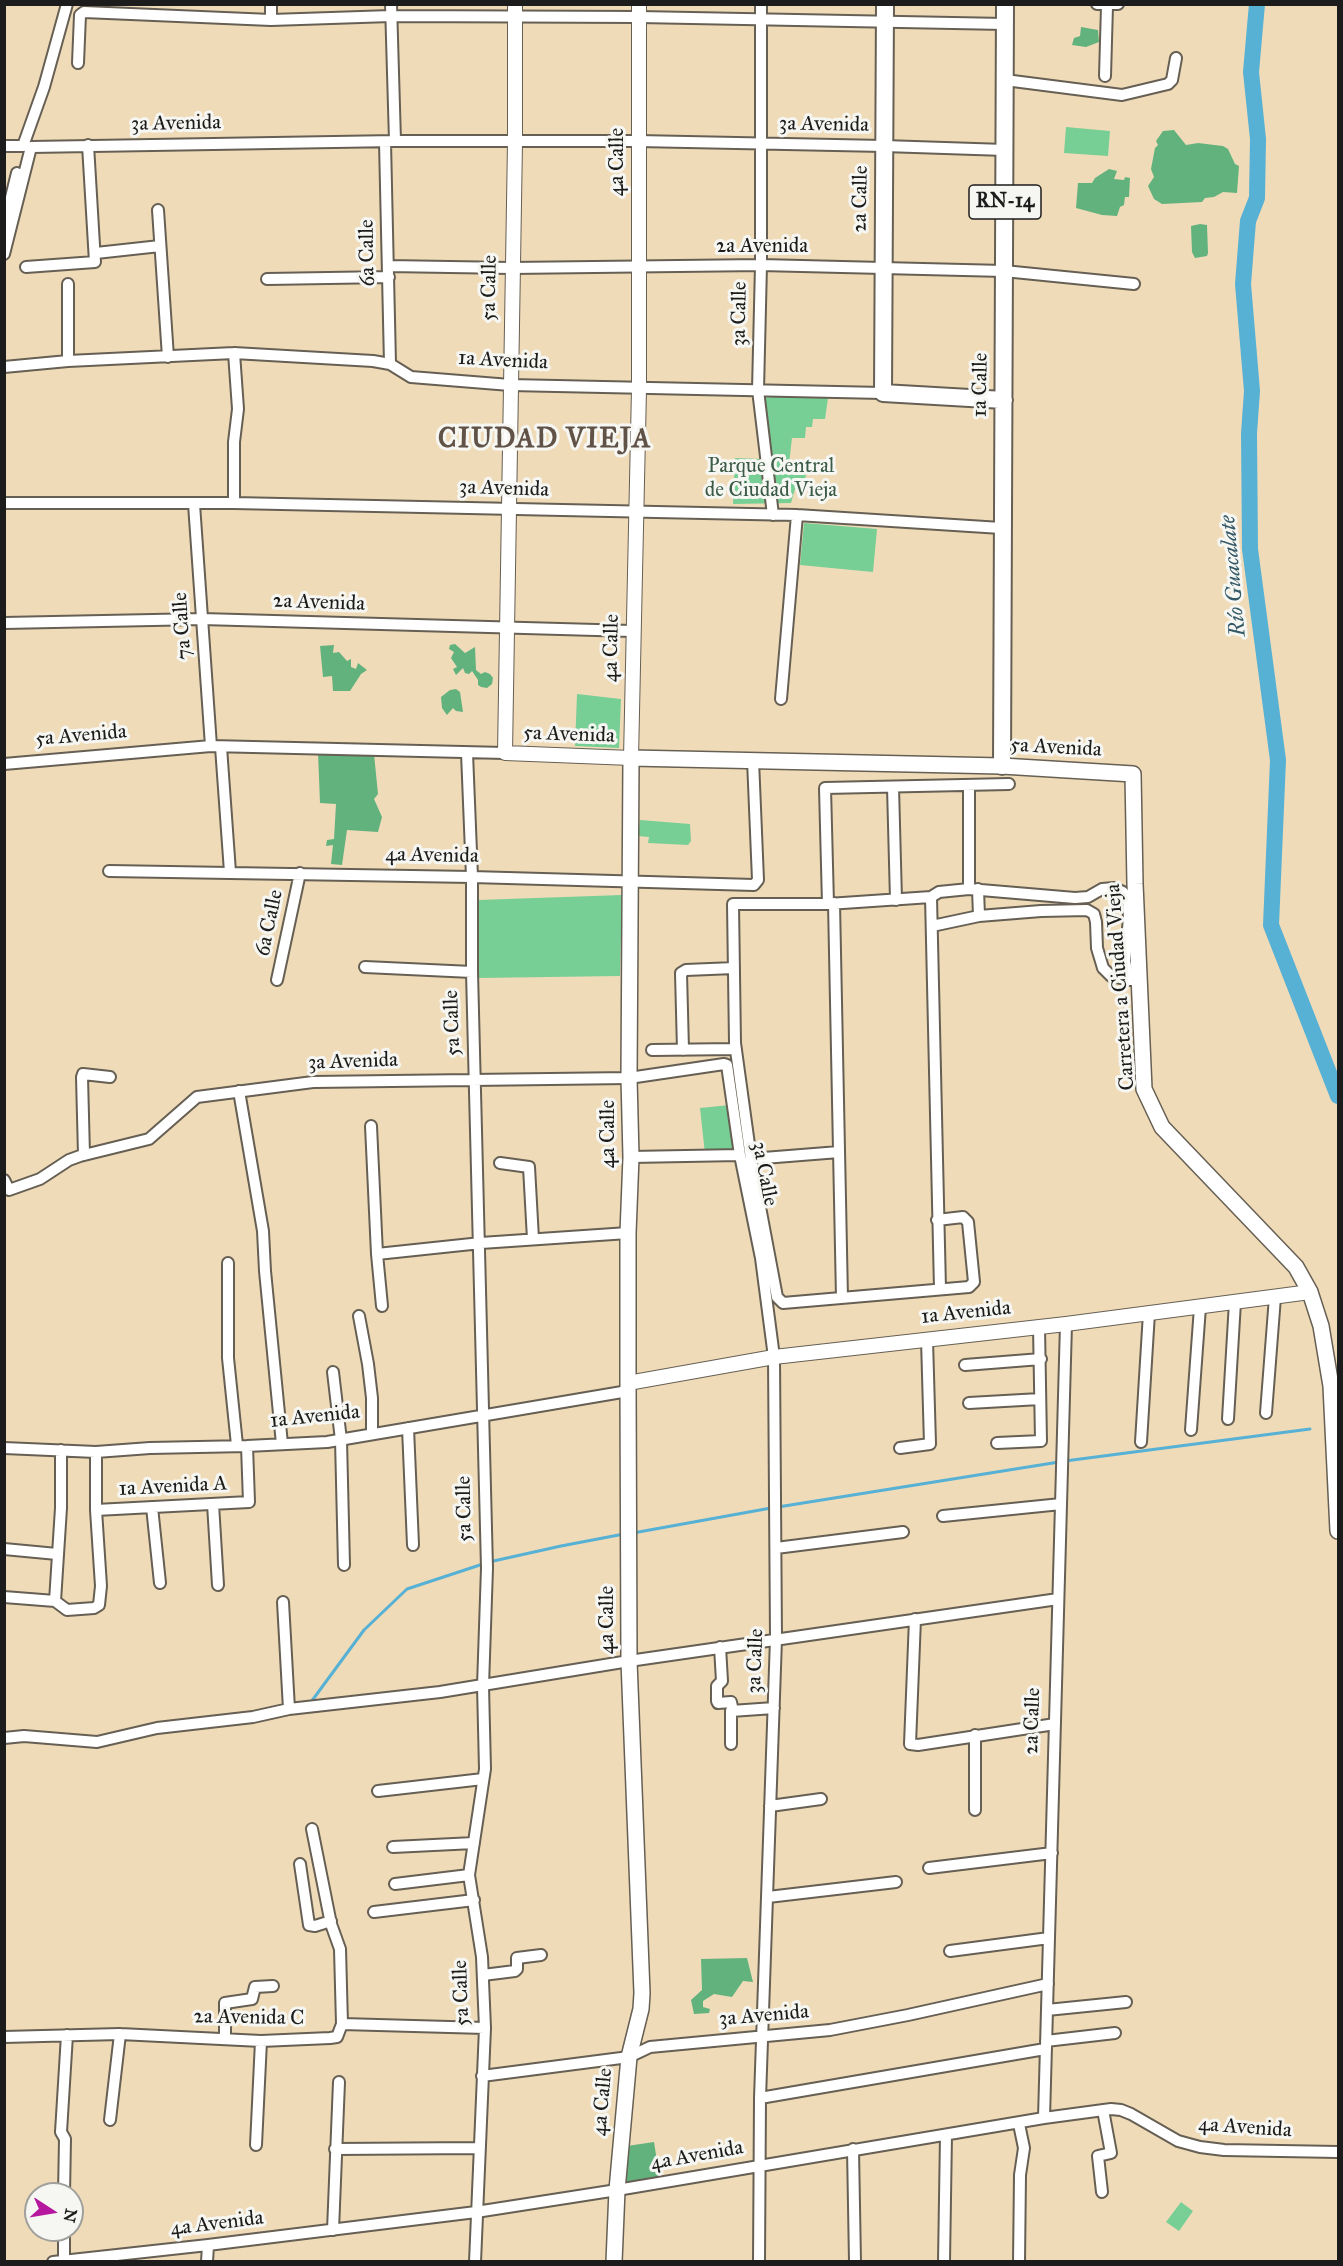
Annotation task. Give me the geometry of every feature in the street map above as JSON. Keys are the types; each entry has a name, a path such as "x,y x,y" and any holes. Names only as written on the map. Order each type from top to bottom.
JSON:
{"main road":[{"name":"2a Calle","path":"883,393 885,4"},
{"name":"1a Calle","path":"1002,766 1001,528 1004,400 1005,4"},
{"name":"1a Avenida","path":"883,393 1004,400"},
{"name":"5a Avenida","path":"631,758 1002,766 1133,774"},
{"name":"4a Calle","path":"614,2262 617,2190 629,2056 641,2009 642,1993 629,1661 628,1233 631,1157 629,1078 631,758"},
{"name":"Carretera a Ciudad Vieja","path":"1133,774 1135,981 1144,1089 1162,1127 1296,1267 1311,1296 1333,1366 1338,1531"}],"street":[{"path":"4,254 26,144 67,4"},
{"path":"271,20 272,4"},
{"name":"6a Calle","path":"390,364 388,271 391,4"},
{"name":"3a Calle","path":"761,4 761,266 758,390 773,515"},
{"path":"1105,76 1108,5"},
{"path":"78,63 81,13 154,9 271,20 515,10 639,10 761,20 1005,24"},
{"name":"5a Calle","path":"505,753 515,10"},
{"name":"4a Calle","path":"631,758 639,389 639,10"},
{"path":"1005,80 1122,95 1168,84 1176,58"},
{"name":"3a Avenida","path":"4,146 26,144 638,141 1005,150"},
{"path":"5,222 10,180 26,144"},
{"path":"26,267 94,263 96,253 88,145"},
{"path":"158,210 168,357"},
{"path":"96,253 160,246"},
{"name":"2a Avenida","path":"267,279 388,271 761,266 1004,271 1134,284"},
{"path":"68,284 68,361"},
{"path":"234,353 238,409 234,442 234,503"},
{"name":"1a Avenida","path":"4,367 68,361 234,353 373,360 390,364 411,377 510,386 883,393"},
{"name":"3a Avenida","path":"4,503 234,503 797,515 1001,528"},
{"name":"7a Calle","path":"194,504 202,619 230,872"},
{"path":"782,699 797,515"},
{"name":"2a Avenida","path":"4,623 202,619 633,631"},
{"name":"5a Avenida","path":"4,764 216,746 631,758"},
{"name":"5a Calle","path":"467,753 472,877 472,972 481,1243 487,1563 483,1686 485,1769 469,1875 483,1975 485,2028 475,2262"},
{"name":"4a Avenida","path":"109,872 300,873 754,885 758,880 753,760"},
{"path":"937,1220 963,1217 969,1222 974,1282 969,1287 842,1298 831,904 825,788 1009,784"},
{"path":"969,785 974,889 979,916"},
{"path":"893,787 896,900"},
{"name":"6a Calle","path":"277,980 300,873"},
{"path":"831,904 931,897 939,892 974,889 1088,897 1102,889 1114,888 1123,892 1128,902 1125,962 1135,981"},
{"path":"931,897 940,1289"},
{"name":"3a Calle","path":"831,904 733,904 736,1049 751,1159 777,1297 783,1304 842,1298"},
{"path":"932,926 979,916 1087,910 1094,914 1097,948 1103,968 1111,976 1135,981"},
{"path":"365,967 472,972"},
{"path":"683,1050 681,973 686,970 734,968"},
{"path":"652,1050 736,1049"},
{"name":"3a Avenida","path":"6,1183 9,1190 40,1179 69,1160 149,1139 197,1097 313,1082 629,1078 728,1065"},
{"name":"3a Calle","path":"728,1065 740,1155 761,1258 774,1357 777,1520 776,1639 760,2098 759,2262"},
{"path":"84,1155 82,1077 83,1074 110,1077"},
{"path":"239,1092 263,1231 282,1444"},
{"path":"371,1126 377,1254 382,1306"},
{"path":"751,1159 838,1152"},
{"path":"631,1157 740,1155"},
{"path":"500,1163 529,1167 533,1239"},
{"path":"377,1254 481,1243 628,1233"},
{"path":"228,1263 228,1358 242,1446"},
{"name":"1a Avenida","path":"4,1448 96,1452 341,1440 628,1387 774,1357 1066,1324 1275,1297 1311,1296"},
{"path":"1266,1413 1275,1297"},
{"path":"1228,1419 1235,1302"},
{"path":"1191,1430 1200,1307"},
{"path":"1141,1442 1149,1313"},
{"path":"359,1316 372,1398 372,1434"},
{"name":"2a Calle","path":"1044,2118 1066,1324"},
{"path":"997,1443 1041,1441 1039,1327"},
{"path":"900,1448 930,1444 927,1340"},
{"path":"965,1365 1041,1359"},
{"path":"333,1372 341,1440 344,1566"},
{"path":"969,1403 1040,1399"},
{"path":"408,1428 413,1545"},
{"name":"1a Avenida A","path":"96,1510 247,1503 250,1501 242,1446"},
{"path":"55,1600 61,1508 61,1450"},
{"path":"4,1597 55,1600 67,1610 94,1608 99,1605 101,1586 96,1510 96,1452"},
{"path":"213,1504 218,1585"},
{"path":"943,1516 1061,1504"},
{"path":"152,1507 160,1583"},
{"path":"776,1548 903,1532"},
{"path":"4,1549 57,1554"},
{"path":"4,1738 24,1736 97,1742 158,1728 253,1717 289,1709 483,1686 720,1647 1058,1599"},
{"path":"283,1602 289,1709"},
{"path":"915,1619 910,1744 918,1745 1055,1724"},
{"path":"720,1647 722,1681 717,1686 717,1703 731,1702 733,1711"},
{"path":"731,1743 730,1712 774,1708"},
{"path":"975,1735 975,1810"},
{"path":"378,1791 483,1779"},
{"path":"770,1806 821,1799"},
{"path":"312,1829 331,1920 340,1949 343,1991 342,2024 485,2028"},
{"path":"393,1848 474,1843"},
{"path":"929,1868 1052,1853"},
{"path":"300,1864 309,1925 315,1926 331,1920"},
{"path":"395,1884 469,1875"},
{"path":"768,1897 897,1882"},
{"path":"375,1912 474,1900"},
{"path":"950,1951 1049,1938"},
{"path":"483,1975 515,1971 518,1966 517,1958 541,1955"},
{"name":"3a Avenida","path":"482,2076 629,2056 650,2047 830,2030 1048,1984"},
{"path":"225,2039 225,2003 252,1999 255,1987 273,1986"},
{"path":"1047,2010 1126,2002"},
{"name":"2a Avenida C","path":"4,2037 120,2034 261,2041 337,2037 342,2024"},
{"path":"760,2098 1116,2033"},
{"path":"110,2120 120,2034"},
{"path":"64,2182 64,2139 61,2132 68,2035"},
{"path":"256,2145 261,2041"},
{"path":"333,2230 339,2082"},
{"path":"1102,2192 1098,2156 1111,2153 1103,2110"},
{"name":"4a Avenida","path":"59,2261 96,2259 476,2212 1103,2110 1122,2110 1178,2141 1200,2147 1224,2150 1338,2151"},
{"path":"1019,2124 1024,2148 1020,2175 1019,2262"},
{"path":"944,2262 946,2135"},
{"path":"335,2149 479,2148"},
{"path":"853,2149 855,2262"},
{"path":"59,2261 62,2242"},
{"path":"207,2262 208,2245"}],"green space":[{"path":"1081,27 1098,30 1099,42 1086,47 1072,45 1074,38 1080,36"},
{"path":"1066,127 1110,131 1108,156 1064,153"},
{"path":"1174,130 1186,145 1198,143 1223,146 1228,149 1235,164 1239,166 1237,193 1223,192 1214,197 1205,198 1202,202 1162,204 1154,199 1148,186 1154,177 1151,169 1155,148 1158,145 1156,141 1163,131"},
{"path":"1109,169 1117,171 1114,179 1130,178 1129,197 1125,197 1124,205 1120,207 1117,216 1102,215 1076,208 1078,183 1092,183 1095,178"},
{"path":"1207,225 1208,253 1207,256 1195,258 1192,252 1191,226"},
{"name":"Parque Central de Ciudad Vieja","path":"791,396 828,398 825,419 813,419 812,427 806,427 805,438 792,438 789,464 806,470 805,489 795,489 791,503 733,504 735,458 760,459 756,398"},
{"path":"804,523 877,529 873,572 800,565"},
{"path":"455,644 465,653 475,647 476,670 481,674 485,672 490,674 493,678 492,684 487,688 481,687 472,671 469,674 465,673 463,668 456,675 453,669 457,667 451,658 454,652 449,649 450,645"},
{"path":"334,645 333,653 339,652 347,661 351,659 351,667 356,669 358,663 367,670 361,674 350,691 333,691 332,676 323,677 320,646"},
{"path":"456,689 460,692 463,712 453,708 447,715 442,708 441,697 450,690"},
{"path":"577,694 621,699 619,748 575,746"},
{"path":"318,752 374,754 378,794 374,799 382,817 378,832 347,830 342,865 331,864 333,845 326,846 327,840 334,839 336,804 320,803"},
{"path":"640,820 690,824 691,841 688,845 648,843 649,837 638,836"},
{"path":"622,895 620,976 479,978 478,900"},
{"path":"730,1105 735,1151 705,1154 700,1108"},
{"path":"747,1958 753,1982 743,1981 732,1997 714,1994 703,2001 703,2007 710,2009 709,2013 694,2014 691,2000 702,1990 701,1959"},
{"path":"654,2142 660,2180 620,2186 627,2146"},
{"path":"1181,2202 1193,2211 1179,2231 1166,2222"}],"waterway":[{"name":"Río Guacalate","path":"1257,4 1251,72 1258,139 1257,198 1248,221 1243,284 1252,391 1249,433 1250,549 1278,760 1271,925 1338,1096"},
{"path":"1065,1461 1310,1429"},
{"path":"778,1507 1059,1462"},
{"path":"633,1533 771,1508"},
{"path":"489,1562 624,1534"},
{"path":"311,1702 364,1630 407,1589 483,1564"}],"district":[{"name":"CIUDAD VIEJA","path":"545,440"}]}
